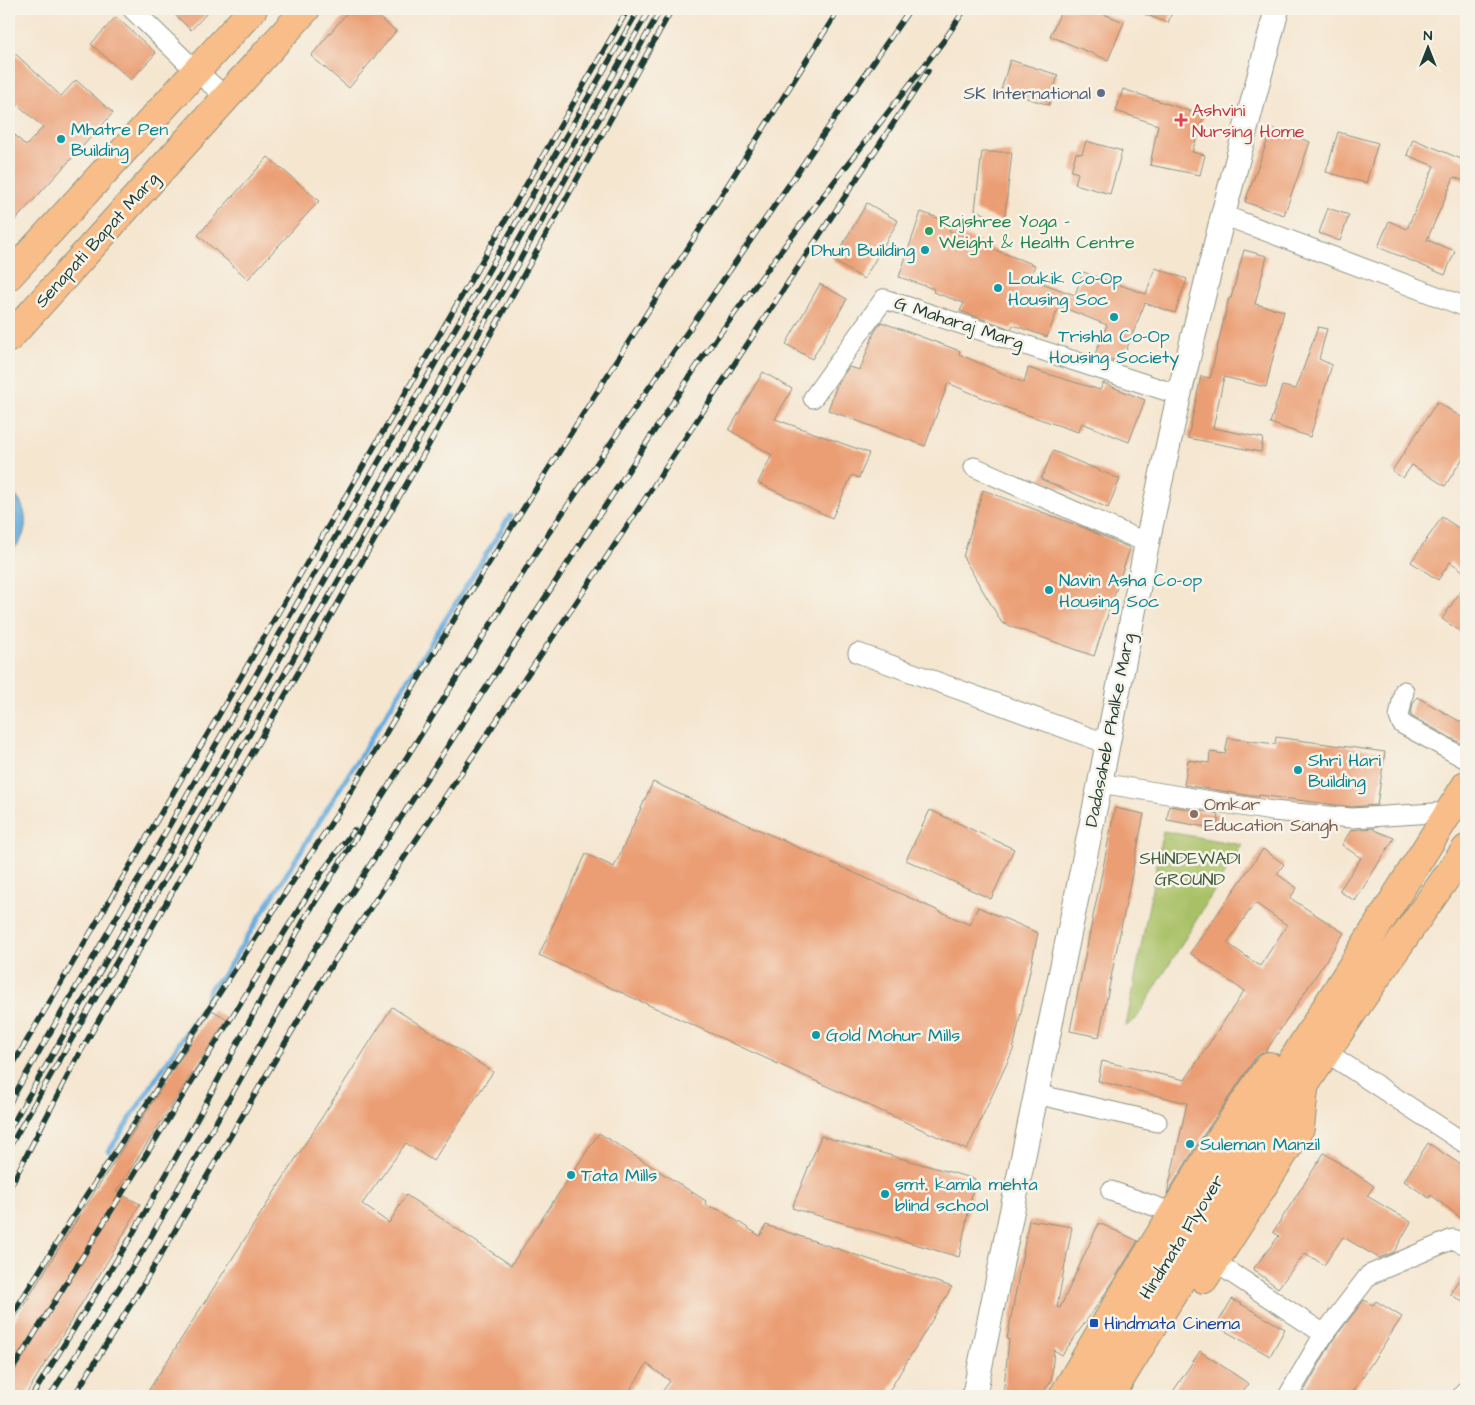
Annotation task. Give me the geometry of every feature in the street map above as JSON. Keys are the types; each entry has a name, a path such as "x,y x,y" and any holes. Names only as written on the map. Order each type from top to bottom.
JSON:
{"main road":[{"path":"9,276 253,9"},
{"name":"Senapati Bapat Marg","path":"9,338 306,9"},
{"name":"Hindmata Flyover","path":"1110,1396 1244,1177 1278,1105 1298,1053 1466,785"},
{"name":"Hindmata Flyover","path":"1085,1396 1221,1174 1278,1105 1304,1086 1466,849"},
{"path":"1063,1396 1209,1155 1267,1067 1298,1053"},
{"path":"1132,1396 1300,1128 1304,1086"}],"street":[{"path":"132,9 196,72 226,97"},
{"name":"Dadasaheb Phalke Marg","path":"974,1396 1108,744 1147,543 1179,395 1277,9"},
{"path":"1223,216 1466,308"},
{"name":"G Maharaj Marg","path":"813,398 884,299 1179,395"},
{"path":"974,467 1147,543"},
{"path":"858,653 1108,744"},
{"path":"1404,691 1399,717 1402,724 1466,759"},
{"path":"1100,783 1272,811 1352,818 1450,812"},
{"path":"1326,1052 1466,1144"},
{"path":"1036,1094 1157,1122"},
{"path":"1111,1191 1174,1213"},
{"path":"1288,1396 1324,1334 1369,1275 1453,1239 1466,1245"},
{"path":"1215,1262 1324,1334"},
{"path":"1462,1396 1466,1390"}],"green space":[{"name":"SHINDEWADI GROUND","path":"1163,831 1242,845 1136,1019 1126,1026"}],"water":[{"path":"9,490 21,504 26,522 21,539 9,553"}],"building":[{"path":"169,9 211,9 191,30"},
{"path":"350,9 368,9 396,31 349,88 311,56"},
{"path":"1062,9 1091,9 1124,22 1108,60 1050,36"},
{"path":"1134,9 1173,9 1168,23"},
{"path":"116,17 156,53 131,80 91,44"},
{"name":"Mhatre Pen Building","path":"9,48 61,96 76,80 113,113 9,227 9,142 15,135 26,146 43,127 9,97"},
{"path":"1010,60 1058,75 1049,105 1001,90"},
{"path":"1123,89 1204,116 1192,152 1205,155 1200,175 1150,165 1158,125 1116,111"},
{"path":"1272,128 1310,142 1284,215 1245,202"},
{"path":"1338,132 1378,143 1366,183 1326,172"},
{"path":"1413,139 1466,161 1466,182 1454,177 1427,240 1455,251 1445,275 1378,247 1389,221 1407,229 1434,166 1407,155"},
{"path":"1086,141 1122,151 1110,194 1075,184 1078,173 1071,171 1076,153 1082,154"},
{"path":"982,152 1012,152 1004,222 975,210"},
{"path":"268,157 319,201 248,279 198,235"},
{"path":"867,203 898,221 864,279 833,261"},
{"path":"1328,208 1349,215 1340,241 1319,233"},
{"path":"921,212 952,223 949,231 980,241 979,244 1035,265 1030,279 1075,295 1083,272 1146,294 1155,268 1187,279 1175,313 1145,303 1121,363 1095,354 1107,325 1059,306 1047,337 1013,325 1011,329 960,311 964,303 933,292 934,289 899,277"},
{"path":"1244,250 1267,256 1255,304 1284,311 1266,387 1224,377 1213,428 1263,438 1261,452 1188,438 1201,376 1210,378 1229,298 1231,298"},
{"path":"820,284 847,299 812,359 786,344"},
{"path":"881,322 960,351 959,354 1024,383 1028,368 1100,390 1103,383 1145,400 1129,442 1082,423 1078,432 1004,407 948,383 925,446 828,410 838,382 849,367 860,370 874,333"},
{"path":"1318,327 1327,329 1319,359 1332,365 1310,437 1270,423 1282,386 1296,389"},
{"path":"763,372 792,389 775,419 869,453 859,478 852,475 832,518 758,483 772,455 729,430"},
{"path":"1437,402 1466,420 1466,453 1445,486 1412,465 1403,478 1392,471"},
{"path":"1053,451 1120,479 1108,508 1041,479"},
{"name":"Navin Asha Co-op Housing Soc","path":"983,490 1082,527 1130,548 1094,656 1002,623 963,557"},
{"path":"1442,517 1466,533 1466,573 1450,562 1438,580 1411,562"},
{"path":"1466,583 1466,635 1442,619"},
{"path":"1417,697 1466,725 1466,746 1411,716 1413,703"},
{"path":"1276,737 1385,752 1377,805 1352,807 1259,795 1259,797 1184,785 1188,760 1209,763 1210,752 1225,754 1228,738 1275,744"},
{"path":"653,782 970,925 978,907 1038,933 1013,1050 967,1150 539,955 586,854 614,867"},
{"name":"Omkar Education Sangh","path":"1169,806 1219,814 1217,829 1167,820"},
{"path":"1115,808 1144,814 1099,1037 1070,1031"},
{"path":"930,810 1014,849 991,899 906,860"},
{"path":"1374,828 1374,830 1394,838 1355,901 1339,891 1361,858 1342,845 1351,830"},
{"path":"1263,849 1284,864 1277,874 1297,888 1290,898 1344,933 1266,1051 1256,1057 1196,1146 1167,1194 1187,1103 1098,1081 1102,1061 1185,1080 1244,991 1190,953","holes":["1255,903 1287,925 1260,966 1227,943"]},
{"path":"392,1007 493,1072 433,1161 406,1143 362,1204 389,1223 406,1195 511,1265 599,1133 706,1201 705,1205 720,1210 760,1236 766,1225 952,1287 886,1396 659,1396 670,1381 647,1364 626,1396 145,1396"},
{"path":"212,1010 227,1019 116,1192 140,1204 120,1241 25,1396 9,1396 9,1329 79,1216"},
{"name":"smt. kamla mehta blind school","path":"821,1136 975,1179 959,1257 792,1208"},
{"path":"1428,1143 1466,1168 1466,1222 1431,1195 1429,1198 1404,1181"},
{"path":"1324,1153 1374,1186 1367,1196 1411,1222 1394,1252 1379,1258 1343,1237 1324,1265 1305,1253 1278,1288 1253,1269 1279,1236 1273,1232"},
{"path":"1029,1220 1072,1227 1057,1307 1060,1308 1099,1223 1138,1241 1101,1300 1062,1355 1054,1350 1051,1382 1039,1396 1003,1396 1009,1339 1007,1339"},
{"path":"1466,1267 1466,1304 1450,1294"},
{"path":"1232,1299 1285,1329 1270,1356 1216,1326"},
{"path":"1364,1300 1373,1305 1376,1301 1402,1317 1350,1396 1309,1396 1303,1393 1333,1340"},
{"path":"1200,1351 1249,1384 1240,1396 1170,1396"}],"waterway":[{"path":"109,1151 206,1002 210,988 221,979 510,516"}],"railway":[{"path":"9,1071 213,725 628,9"},
{"path":"9,1104 639,9"},
{"path":"9,1130 403,444 650,9"},
{"path":"9,1148 347,565 661,9"},
{"path":"9,1189 77,1058 422,457 672,9"},
{"path":"9,1320 81,1204 339,811 470,593 839,9"},
{"path":"32,1396 131,1237 189,1134 305,918 546,537 910,9"},
{"path":"50,1396 144,1249 309,958 704,355 789,240 945,39 965,9"},
{"path":"74,1396 146,1280 325,975 600,567 928,71"},
{"path":"9,1375 322,872 354,830"}],"place":[{"name":"SK International","path":"1101,93"},
{"name":"Ashvini Nursing Home","path":"1181,120"},
{"name":"Mhatre Pen Building","path":"61,139"},
{"name":"Rajshree Yoga - Weight & Health Centre","path":"929,231"},
{"name":"Dhun Building","path":"925,250"},
{"name":"Loukik Co-Op Housing Soc","path":"998,288"},
{"name":"Trishla Co-Op Housing Society","path":"1114,317"},
{"name":"Navin Asha Co-op Housing Soc","path":"1049,590"},
{"name":"Shri Hari Building","path":"1298,770"},
{"name":"Omkar Education Sangh","path":"1194,814"},
{"name":"Gold Mohur Mills","path":"816,1035"},
{"name":"Suleman Manzil","path":"1190,1144"},
{"name":"Tata Mills","path":"571,1175"},
{"name":"smt. kamla mehta blind school","path":"885,1194"},
{"name":"Hindmata Cinema","path":"1094,1323"}]}
